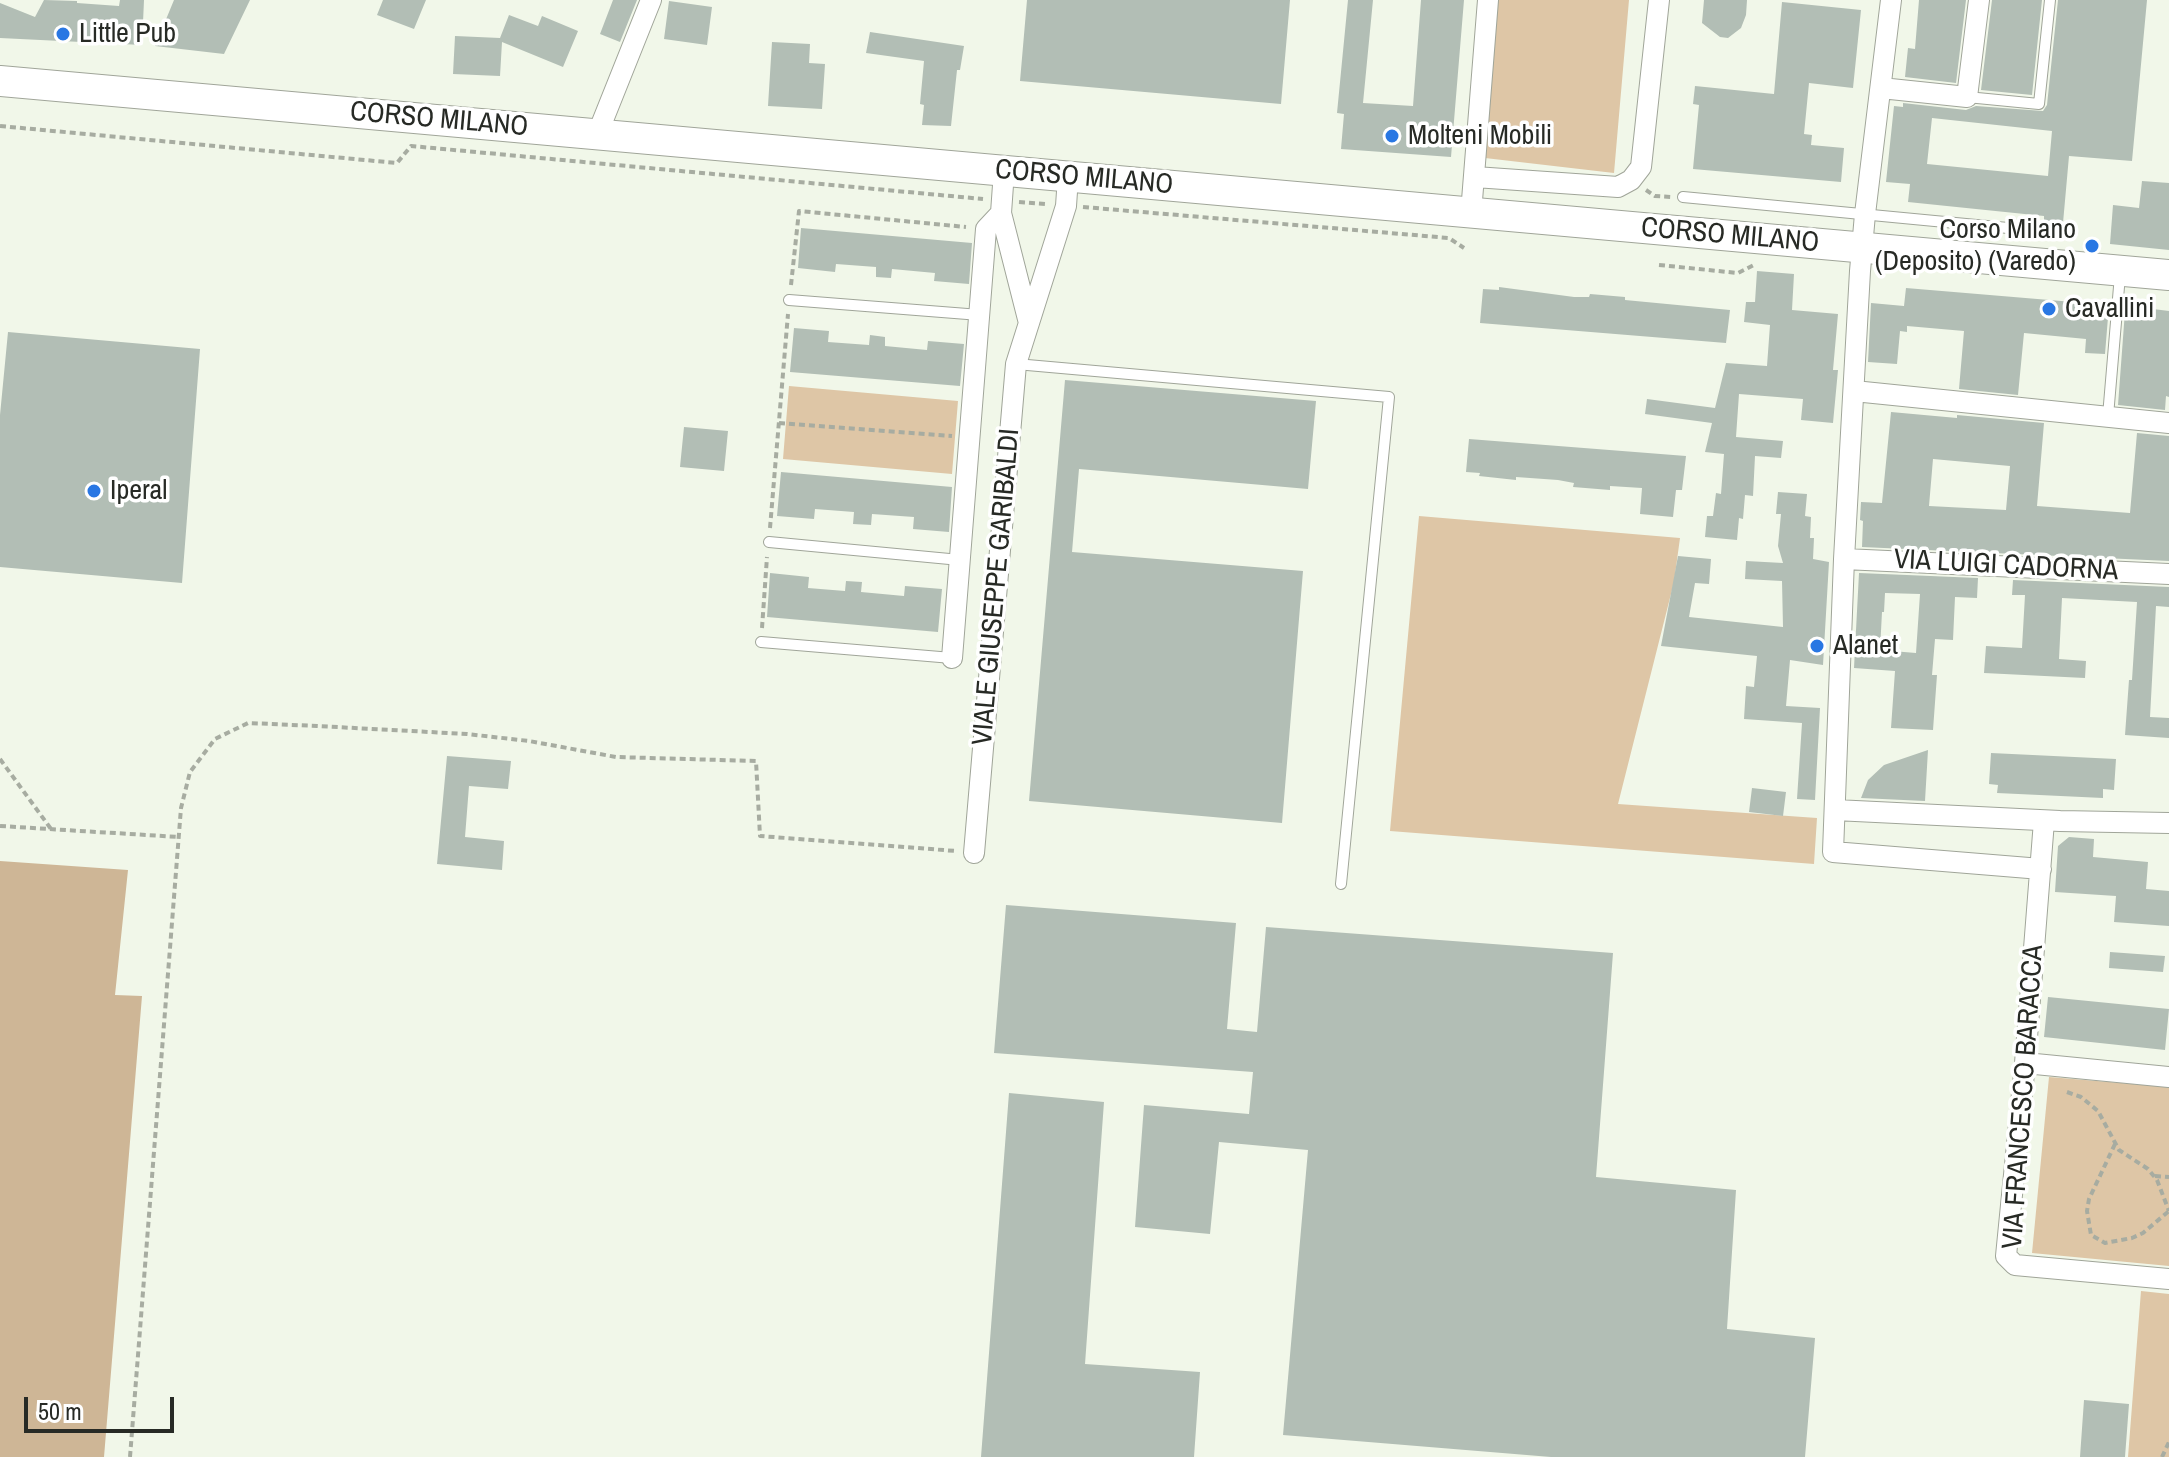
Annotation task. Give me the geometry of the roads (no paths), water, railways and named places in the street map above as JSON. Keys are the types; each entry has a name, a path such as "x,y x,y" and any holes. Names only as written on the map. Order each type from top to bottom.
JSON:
{"main road":[{"name":"CORSO MILANO","path":"0,81 597,135 1002,195 1067,192 1471,213 2169,275"}],"street":[{"path":"597,135 651,0"},
{"path":"1471,213 1488,0"},
{"path":"1475,177 1618,187 1631,180 1641,167 1659,0"},
{"path":"1891,0 1862,248 1844,559 1833,852 2041,869"},
{"path":"1881,88 1967,97 1979,0"},
{"name":"VIALE GIUSEPPE GARIBALDI","path":"974,853 1016,364 1067,192"},
{"path":"1002,195 1029,323"},
{"name":"VIALE GIUSEPPE GARIBALDI","path":"952,658 986,229 1002,195"},
{"path":"1854,391 2169,423"},
{"name":"VIA LUIGI CADORNA","path":"1844,559 2169,574"},
{"path":"1835,810 2044,821 2169,823"},
{"name":"VIA FRANCESCO BARACCA","path":"2044,821 2006,1256 2015,1265 2169,1279"},
{"path":"2025,1063 2169,1077"}],"lane":[{"path":"1967,97 2039,104 2050,0"},
{"path":"1683,197 2029,230"},
{"path":"2108,416 2120,270"},
{"path":"789,300 980,315"},
{"path":"1016,364 1389,397 1341,884"},
{"name":"VIALE GIUSEPPE GARIBALDI","path":"769,542 960,560"},
{"name":"VIALE GIUSEPPE GARIBALDI","path":"761,642 952,658"}],"place":[{"name":"Little Pub","path":"63,34"},
{"name":"Molteni Mobili","path":"1392,136"},
{"name":"Corso Milano (Deposito) (Varedo)","path":"2092,246"},
{"name":"Cavallini","path":"2049,309"},
{"name":"Iperal","path":"94,491"},
{"name":"Alanet","path":"1817,646"}]}
